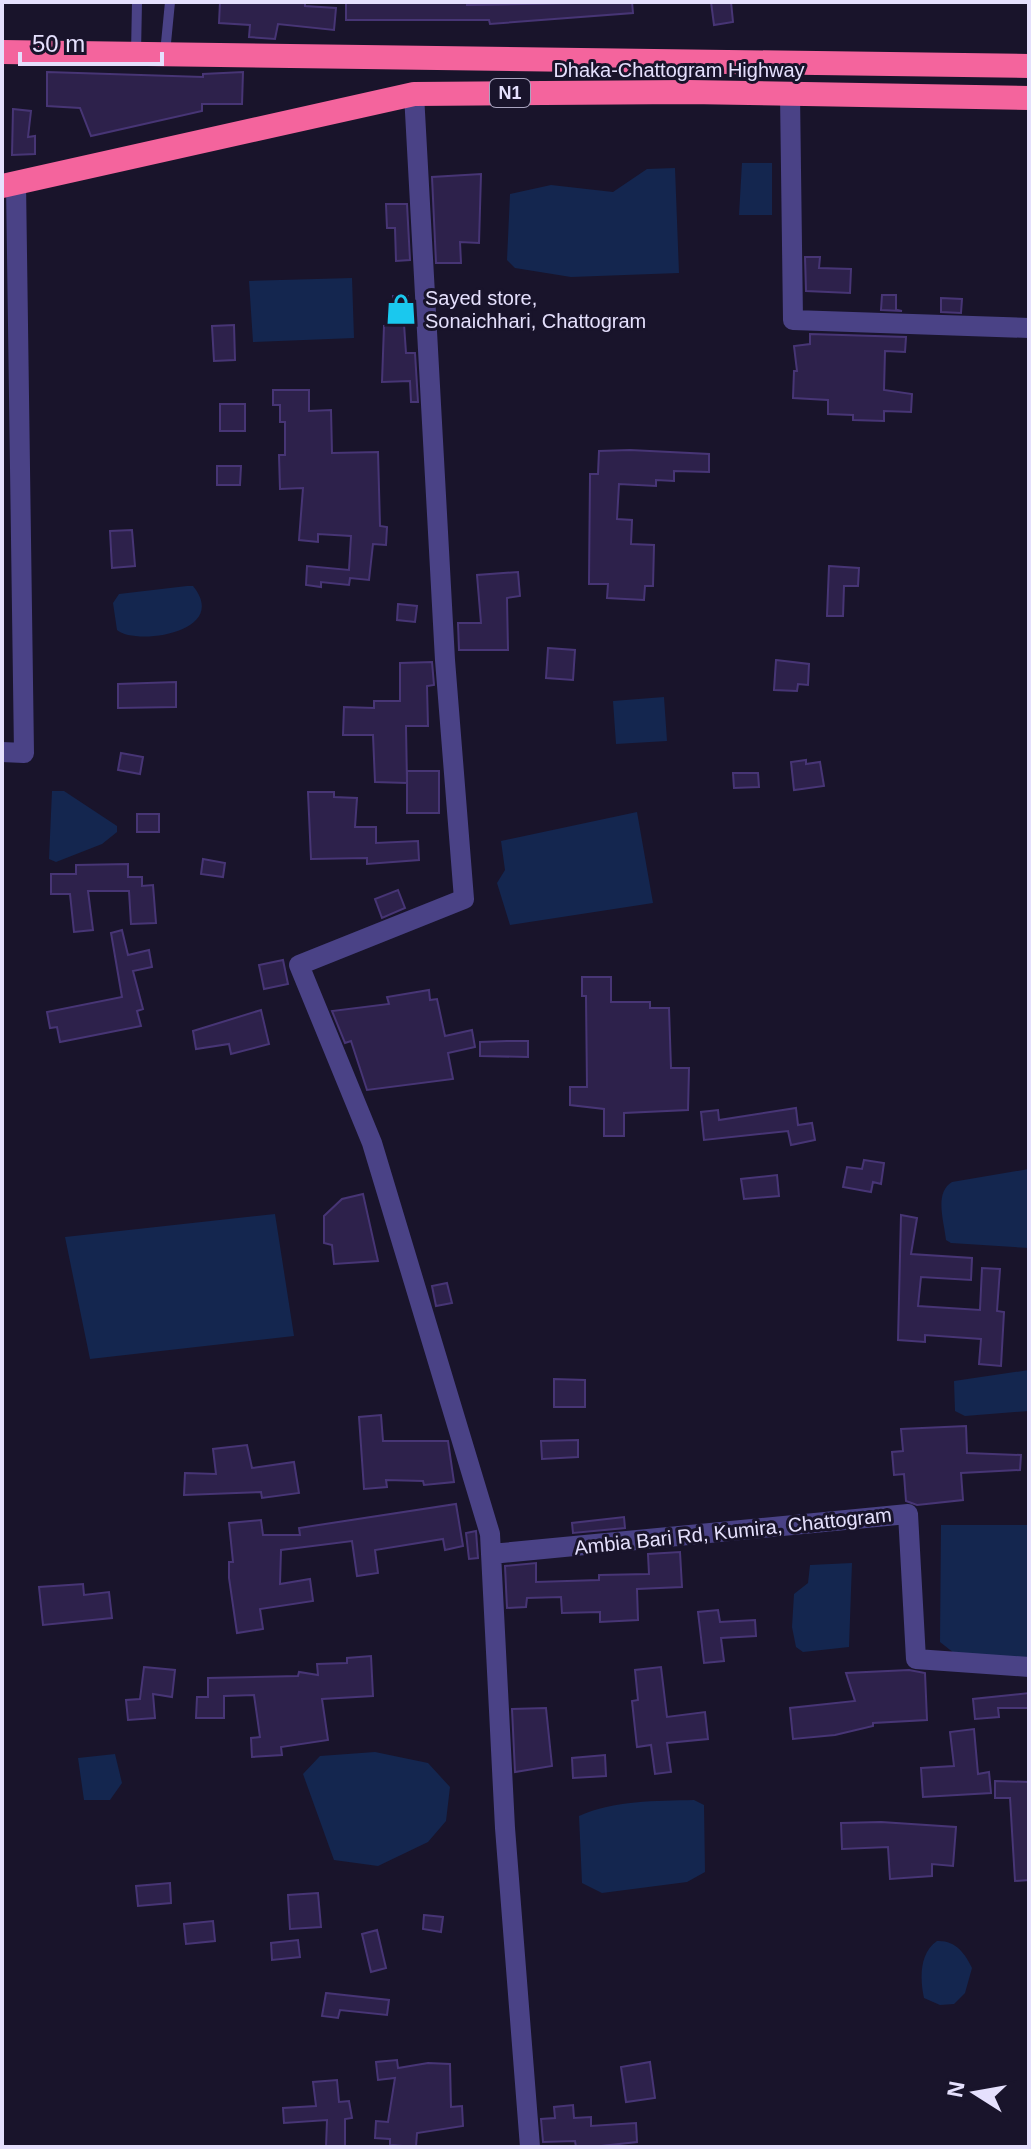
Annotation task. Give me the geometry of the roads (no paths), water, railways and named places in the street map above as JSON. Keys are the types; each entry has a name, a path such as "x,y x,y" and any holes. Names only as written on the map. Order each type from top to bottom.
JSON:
{"highway":[{"name":"Dhaka-Chattogram Highway","path":"2,52 1029,66"},
{"name":"Dhaka-Chattogram Highway","path":"9,184 414,94 790,94 1029,98"}],"street":[{"path":"414,94 445,660 464,899 299,965 372,1143 490,1534 505,1828 530,2147"},
{"path":"790,94 793,320 1029,328"},
{"path":"2,752 24,753 9,184"},
{"name":"Ambia Bari Rd, Kumira, Chattogram","path":"491,1554 908,1514 916,1659 1029,1667"}],"lane":[{"path":"136,53 137,2"},
{"path":"165,53 170,2"}],"water":[{"path":"742,163 772,163 772,215 739,215"},
{"path":"675,168 679,273 571,277 515,268 507,260 510,194 551,185 613,192 647,169"},
{"path":"352,278 354,338 253,342 249,281"},
{"path":"193,586 201,602 200,615 190,625 159,636 127,635 117,630 113,603 119,594"},
{"path":"664,697 667,741 616,744 613,701"},
{"path":"52,791 64,791 117,826 117,832 102,844 56,862 49,859"},
{"path":"637,812 653,903 510,925 497,883 505,870 501,841"},
{"path":"1029,1169 1029,1248 951,1243 946,1240 942,1200 946,1187 952,1182"},
{"path":"275,1214 294,1336 90,1359 65,1237"},
{"path":"1029,1370 1029,1411 965,1416 955,1411 954,1381"},
{"path":"941,1525 1029,1525 1029,1657 959,1657 940,1642"},
{"path":"852,1563 849,1647 803,1652 796,1647 792,1627 794,1594 808,1583 810,1565"},
{"path":"375,1752 428,1763 450,1787 446,1821 428,1842 378,1866 334,1860 303,1774 320,1756"},
{"path":"115,1754 122,1783 110,1800 84,1800 78,1758"},
{"path":"694,1800 704,1805 705,1872 687,1882 602,1893 582,1883 579,1816 621,1804"},
{"path":"937,1941 959,1948 972,1968 965,1993 954,2004 940,2005 924,1998 924,1960"}],"place":[{"name":"Sayed store, Sonaichhari, Chattogram","path":"401,309"}]}
